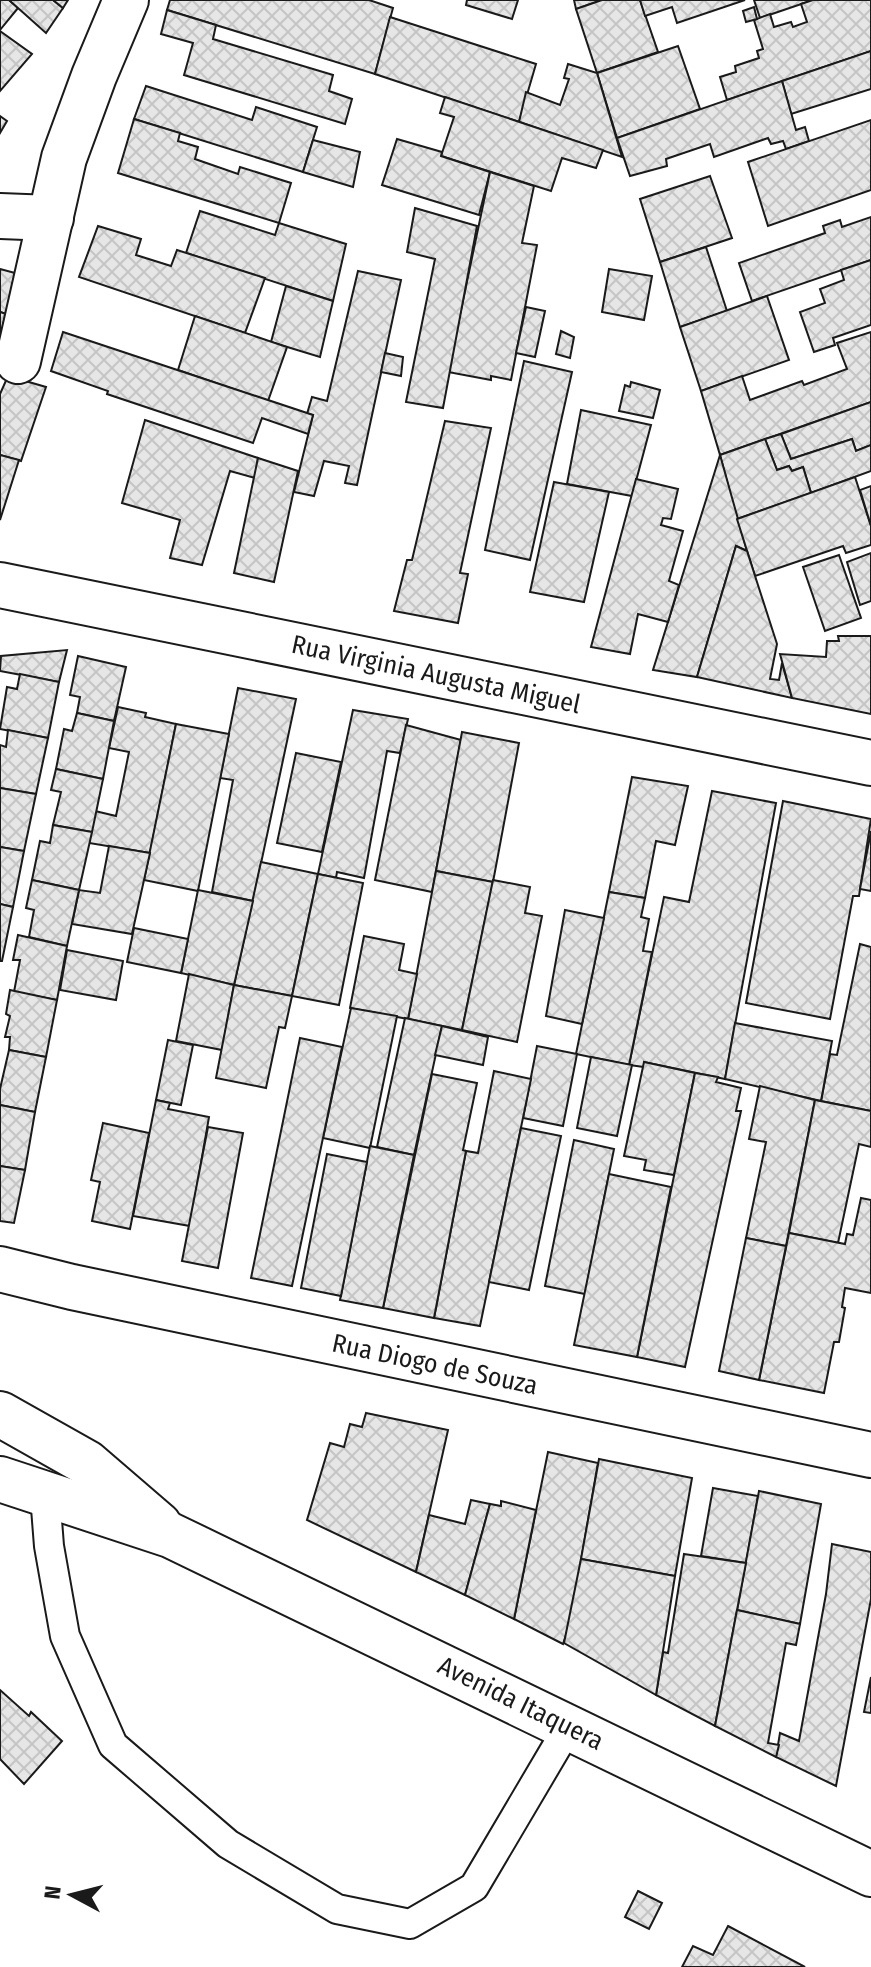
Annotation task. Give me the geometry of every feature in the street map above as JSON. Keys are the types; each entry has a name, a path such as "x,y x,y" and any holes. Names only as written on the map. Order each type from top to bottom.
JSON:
{"street":[{"path":"18,361 64,158 126,0"},
{"path":"0,216 51,218"},
{"name":"Rua Virginia Augusta Miguel","path":"0,585 871,763"},
{"name":"Rua Diogo de Souza","path":"0,1269 72,1287 871,1455"},
{"name":"Avenida Itaquera","path":"0,1414 87,1463 170,1535"},
{"name":"Avenida Itaquera","path":"0,1479 170,1535 871,1874"}],"lane":[{"path":"45,1495 49,1546 65,1636 113,1745 228,1844 337,1909 410,1924 474,1887 569,1726"}],"building":[{"path":"0,0 9,0 18,8 0,30"},
{"path":"9,0 53,0 63,8 46,33"},
{"path":"53,0 68,0 63,8"},
{"path":"170,0 369,0 393,8 375,74 167,10"},
{"path":"467,0 518,0 512,19 466,5"},
{"path":"574,0 602,0 576,9"},
{"path":"602,0 640,0 658,52 597,73 576,9"},
{"path":"640,0 745,0 677,23 672,7 645,16"},
{"path":"754,0 813,0 760,18"},
{"path":"813,0 871,0 871,51 727,100 720,77 736,72 735,66 759,58 757,51 763,49 754,20 770,14 774,27 791,22 793,27 807,22 801,4"},
{"path":"754,7 757,19 746,22 743,11"},
{"path":"167,10 216,25 213,39 333,75 329,91 352,99 345,124 184,75 193,43 161,34"},
{"path":"390,17 536,64 519,122 375,74"},
{"path":"0,31 32,54 0,91"},
{"path":"678,46 700,109 617,138 597,73"},
{"path":"871,51 871,89 791,114 782,81"},
{"path":"568,64 597,73 622,157 519,122 526,92 560,105 569,79 564,78"},
{"path":"782,81 796,130 805,127 809,141 786,149 783,141 771,144 768,138 714,157 710,144 666,159 667,166 630,176 617,138"},
{"path":"146,86 252,120 256,107 317,127 303,172 134,119"},
{"path":"445,97 603,150 596,168 562,158 551,191 441,156 454,117 440,113"},
{"path":"0,116 7,121 0,133"},
{"path":"134,119 180,133 178,141 198,147 195,159 238,174 240,167 291,183 279,223 118,173"},
{"path":"871,120 871,190 768,226 748,162"},
{"path":"397,139 442,152 441,156 490,172 479,215 382,185"},
{"path":"313,140 360,152 353,187 303,172"},
{"path":"490,172 534,186 522,243 537,245 511,380 491,376 491,380 448,372"},
{"path":"710,176 732,238 660,262 640,199"},
{"path":"415,208 477,226 443,408 406,402 435,259 407,252"},
{"path":"200,211 275,235 279,223 346,244 333,301 186,253"},
{"path":"871,217 871,260 752,301 739,263 825,233 823,226 840,220 842,227"},
{"path":"98,226 141,239 136,255 171,266 177,250 265,278 245,333 79,277"},
{"path":"706,247 727,311 680,327 660,262"},
{"path":"871,260 871,325 833,338 835,345 814,352 800,312 825,303 820,289 844,280 841,270"},
{"path":"0,269 15,273 6,314 0,312"},
{"path":"609,269 652,276 644,320 602,312"},
{"path":"358,271 401,280 357,485 345,483 349,466 324,461 314,496 294,492 313,415 307,414 312,397 327,401"},
{"path":"286,286 333,301 320,357 271,342"},
{"path":"767,296 789,360 701,391 680,327"},
{"path":"526,307 545,311 535,357 516,353"},
{"path":"0,312 6,314 0,340"},
{"path":"195,316 287,347 268,401 178,370"},
{"path":"561,331 574,337 570,358 556,354"},
{"path":"63,332 313,415 308,434 262,418 253,443 107,394 108,391 51,371"},
{"path":"871,332 871,402 720,455 701,391 742,376 750,400 802,381 804,385 847,369 837,343"},
{"path":"385,353 403,357 401,376 381,372"},
{"path":"524,361 572,372 530,560 485,550"},
{"path":"8,376 46,387 21,461 0,455 0,394"},
{"path":"631,382 660,390 653,418 619,411 625,385 630,387"},
{"path":"871,402 871,445 856,451 852,439 791,459 781,434"},
{"path":"581,410 651,425 632,496 567,484"},
{"path":"145,420 258,458 255,478 230,471 202,565 170,558 180,520 122,503"},
{"path":"445,421 491,428 460,573 468,574 458,623 394,611 407,560 412,560"},
{"path":"781,434 791,459 852,439 856,451 871,445 871,471 811,493 803,467 792,471 789,466 777,470 765,439"},
{"path":"765,439 777,470 789,466 792,471 803,467 811,493 737,519 720,455"},
{"path":"0,455 19,460 0,520"},
{"path":"720,455 747,551 736,546 697,677 653,670"},
{"path":"258,458 298,471 274,582 234,573"},
{"path":"855,477 871,526 871,545 846,553 843,546 755,576 737,519"},
{"path":"636,479 678,489 671,519 663,518 661,525 683,531 669,581 679,585 668,622 638,614 630,654 591,647"},
{"path":"554,482 609,492 584,602 530,592"},
{"path":"871,486 871,526 860,490"},
{"path":"736,546 747,551 777,644 770,679 779,680 782,663 792,698 697,677"},
{"path":"871,553 871,601 860,605 847,562"},
{"path":"839,555 861,618 825,631 803,567"},
{"path":"838,636 871,636 871,714 792,698 780,654 826,657 827,641 839,641"},
{"path":"67,650 59,682 0,671 1,656"},
{"path":"78,656 126,667 114,721 77,713 80,697 70,695"},
{"path":"20,674 59,682 48,738 0,729 7,687 17,689"},
{"path":"238,688 296,699 253,901 212,892 233,780 220,778"},
{"path":"118,707 176,724 150,853 89,843 95,811 116,816 129,752 109,748"},
{"path":"353,710 408,719 400,753 387,751 364,878 337,872 336,878 318,874"},
{"path":"77,713 114,721 103,779 56,769 64,729 72,731"},
{"path":"176,724 229,734 198,891 144,880"},
{"path":"406,725 461,740 432,892 375,880"},
{"path":"8,730 48,738 36,794 0,788 0,745 6,747"},
{"path":"462,732 519,743 493,882 436,871"},
{"path":"296,753 341,762 322,852 277,843"},
{"path":"56,769 103,779 92,832 53,825 61,792 51,790"},
{"path":"632,777 688,786 675,845 656,841 645,898 609,892"},
{"path":"0,788 36,794 24,851 0,847"},
{"path":"712,791 776,803 725,1079 644,1062 644,1067 629,1065 664,897 689,902"},
{"path":"783,801 871,819 859,896 853,896 830,1019 746,1003"},
{"path":"53,825 92,832 79,890 32,880 40,841 50,843"},
{"path":"871,831 871,891 860,889"},
{"path":"109,846 150,853 132,934 72,924 79,890 100,893"},
{"path":"0,847 24,851 13,907 0,904"},
{"path":"261,862 318,874 292,996 234,985"},
{"path":"436,871 493,882 462,1030 408,1019"},
{"path":"318,874 363,883 339,1005 292,996"},
{"path":"32,880 79,890 67,946 29,937 34,910 26,908"},
{"path":"493,880 530,887 525,913 542,916 517,1042 462,1030"},
{"path":"198,890 253,901 234,985 181,973"},
{"path":"609,892 645,898 641,917 649,919 643,951 652,952 629,1065 576,1054"},
{"path":"0,904 13,907 2,961 0,961"},
{"path":"565,910 604,918 582,1024 546,1016"},
{"path":"134,928 188,939 181,973 127,962"},
{"path":"18,935 67,946 57,1000 14,992 20,960 13,960"},
{"path":"364,936 404,944 399,970 417,974 408,1019 350,1008"},
{"path":"860,944 871,947 871,1111 821,1101 830,1054 837,1055"},
{"path":"67,950 123,961 116,1000 60,990"},
{"path":"189,974 234,985 222,1050 176,1041"},
{"path":"234,985 292,996 285,1028 279,1027 266,1088 216,1078"},
{"path":"10,990 57,1000 46,1057 9,1050 10,1037 5,1037 10,1016 6,1014"},
{"path":"351,1008 397,1016 370,1148 323,1138"},
{"path":"405,1018 442,1026 414,1155 377,1147"},
{"path":"735,1023 832,1041 821,1101 725,1079"},
{"path":"442,1026 488,1037 483,1065 435,1055"},
{"path":"300,1038 342,1047 292,1286 251,1278"},
{"path":"168,1040 193,1045 181,1105 156,1100"},
{"path":"537,1046 577,1054 563,1126 523,1118"},
{"path":"9,1050 46,1057 35,1112 0,1105 0,1089"},
{"path":"591,1057 632,1065 617,1136 577,1128"},
{"path":"644,1062 695,1073 674,1175 644,1170 646,1160 624,1156"},
{"path":"494,1071 531,1079 480,1326 434,1318 466,1151 478,1153"},
{"path":"695,1073 718,1077 716,1082 741,1088 736,1111 741,1111 685,1367 637,1357"},
{"path":"432,1074 477,1083 434,1318 383,1308"},
{"path":"760,1086 815,1100 786,1246 746,1238 766,1142 749,1139"},
{"path":"156,1100 170,1103 168,1109 209,1117 190,1226 133,1216"},
{"path":"815,1100 871,1111 871,1147 859,1144 838,1243 789,1233"},
{"path":"0,1105 35,1112 25,1170 0,1166"},
{"path":"103,1123 149,1133 130,1229 92,1221 100,1182 91,1180"},
{"path":"208,1127 243,1133 218,1268 182,1261"},
{"path":"521,1128 561,1136 529,1290 489,1282"},
{"path":"574,1140 614,1149 585,1294 545,1286"},
{"path":"370,1146 414,1155 383,1308 340,1300"},
{"path":"327,1154 367,1162 341,1296 301,1288"},
{"path":"0,1166 25,1170 14,1223 0,1221"},
{"path":"609,1174 671,1187 637,1357 574,1345"},
{"path":"861,1198 871,1200 871,1293 845,1288 839,1342 834,1342 824,1393 759,1380 789,1233 845,1244 847,1234 853,1235"},
{"path":"746,1238 786,1246 759,1380 719,1371"},
{"path":"366,1413 448,1430 416,1572 307,1520 330,1443 344,1447 350,1424 362,1427"},
{"path":"548,1452 598,1463 570,1623 563,1644 514,1619"},
{"path":"599,1459 692,1478 675,1576 581,1559"},
{"path":"713,1488 758,1496 746,1563 701,1556"},
{"path":"759,1491 821,1504 800,1624 737,1610"},
{"path":"471,1500 490,1504 465,1595 416,1572 429,1515 465,1524"},
{"path":"501,1501 536,1510 514,1619 465,1595 490,1504 501,1506"},
{"path":"832,1544 871,1552 871,1599 836,1786 776,1757 780,1733 799,1741"},
{"path":"684,1554 746,1563 715,1726 656,1695 663,1652 668,1653"},
{"path":"581,1559 675,1576 656,1695 564,1643"},
{"path":"737,1610 800,1624 796,1645 786,1643 768,1743 779,1745 776,1757 715,1726"},
{"path":"871,1677 871,1713 864,1712"},
{"path":"0,1690 29,1716 31,1712 62,1741 24,1784 0,1759"},
{"path":"638,1891 662,1903 649,1929 625,1917"},
{"path":"728,1926 805,1967 682,1967 693,1946 713,1955"}]}
